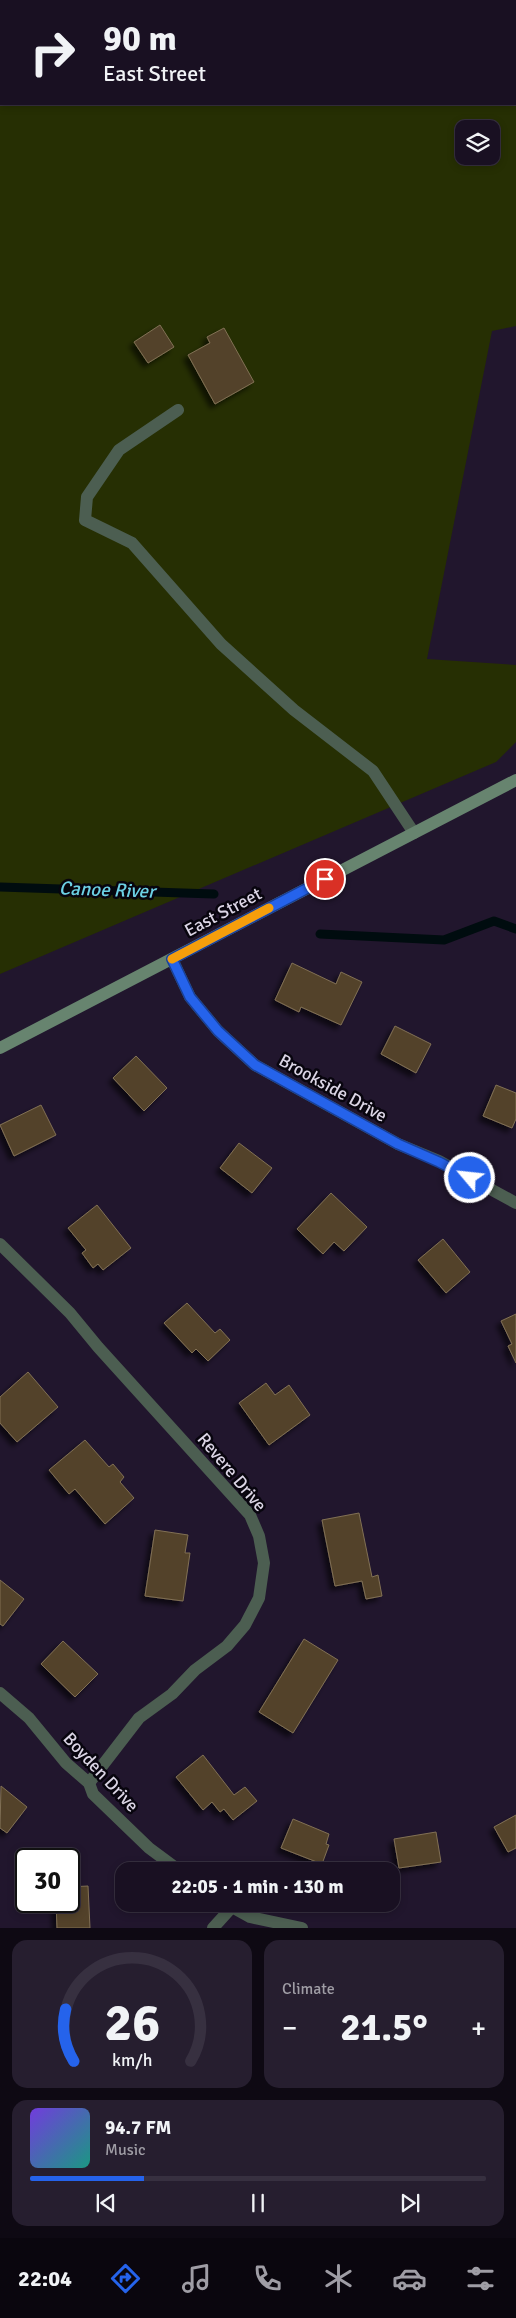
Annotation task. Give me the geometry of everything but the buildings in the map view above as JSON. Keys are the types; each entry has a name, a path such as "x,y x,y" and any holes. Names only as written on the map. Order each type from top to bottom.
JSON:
{"street":[{"path":"178,410 119,450 87,497 85,520 132,543 221,644 294,710 373,770 414,833"},
{"name":"East Street","path":"0,1048 516,780"},
{"name":"Brookside Drive","path":"172,959 190,997 218,1031 255,1065 398,1144 439,1162 516,1203"},
{"name":"Revere Drive","path":"0,1244 70,1313 98,1347 250,1515 261,1545 264,1563 259,1598 246,1625 227,1646 195,1670 172,1694 140,1718 89,1783"},
{"name":"Boyden Drive","path":"0,1693 29,1718 66,1763 89,1783 93,1794 142,1841 169,1862"},
{"path":"213,1928 224,1912"},
{"path":"241,1912 250,1917 302,1928"}],"green space":[{"path":"0,105 516,105 516,326 492,331 427,659 516,665 516,742 496,762 0,974"}],"waterway":[{"name":"Canoe River","path":"0,887 214,894"},
{"name":"Canoe River","path":"320,934 444,940 494,921 516,929"}],"slow traffic":[{"path":"172,959 269,908"}],"route":[{"path":"325,879 172,959 190,997 218,1031 255,1065 398,1144 470,1178"}]}
